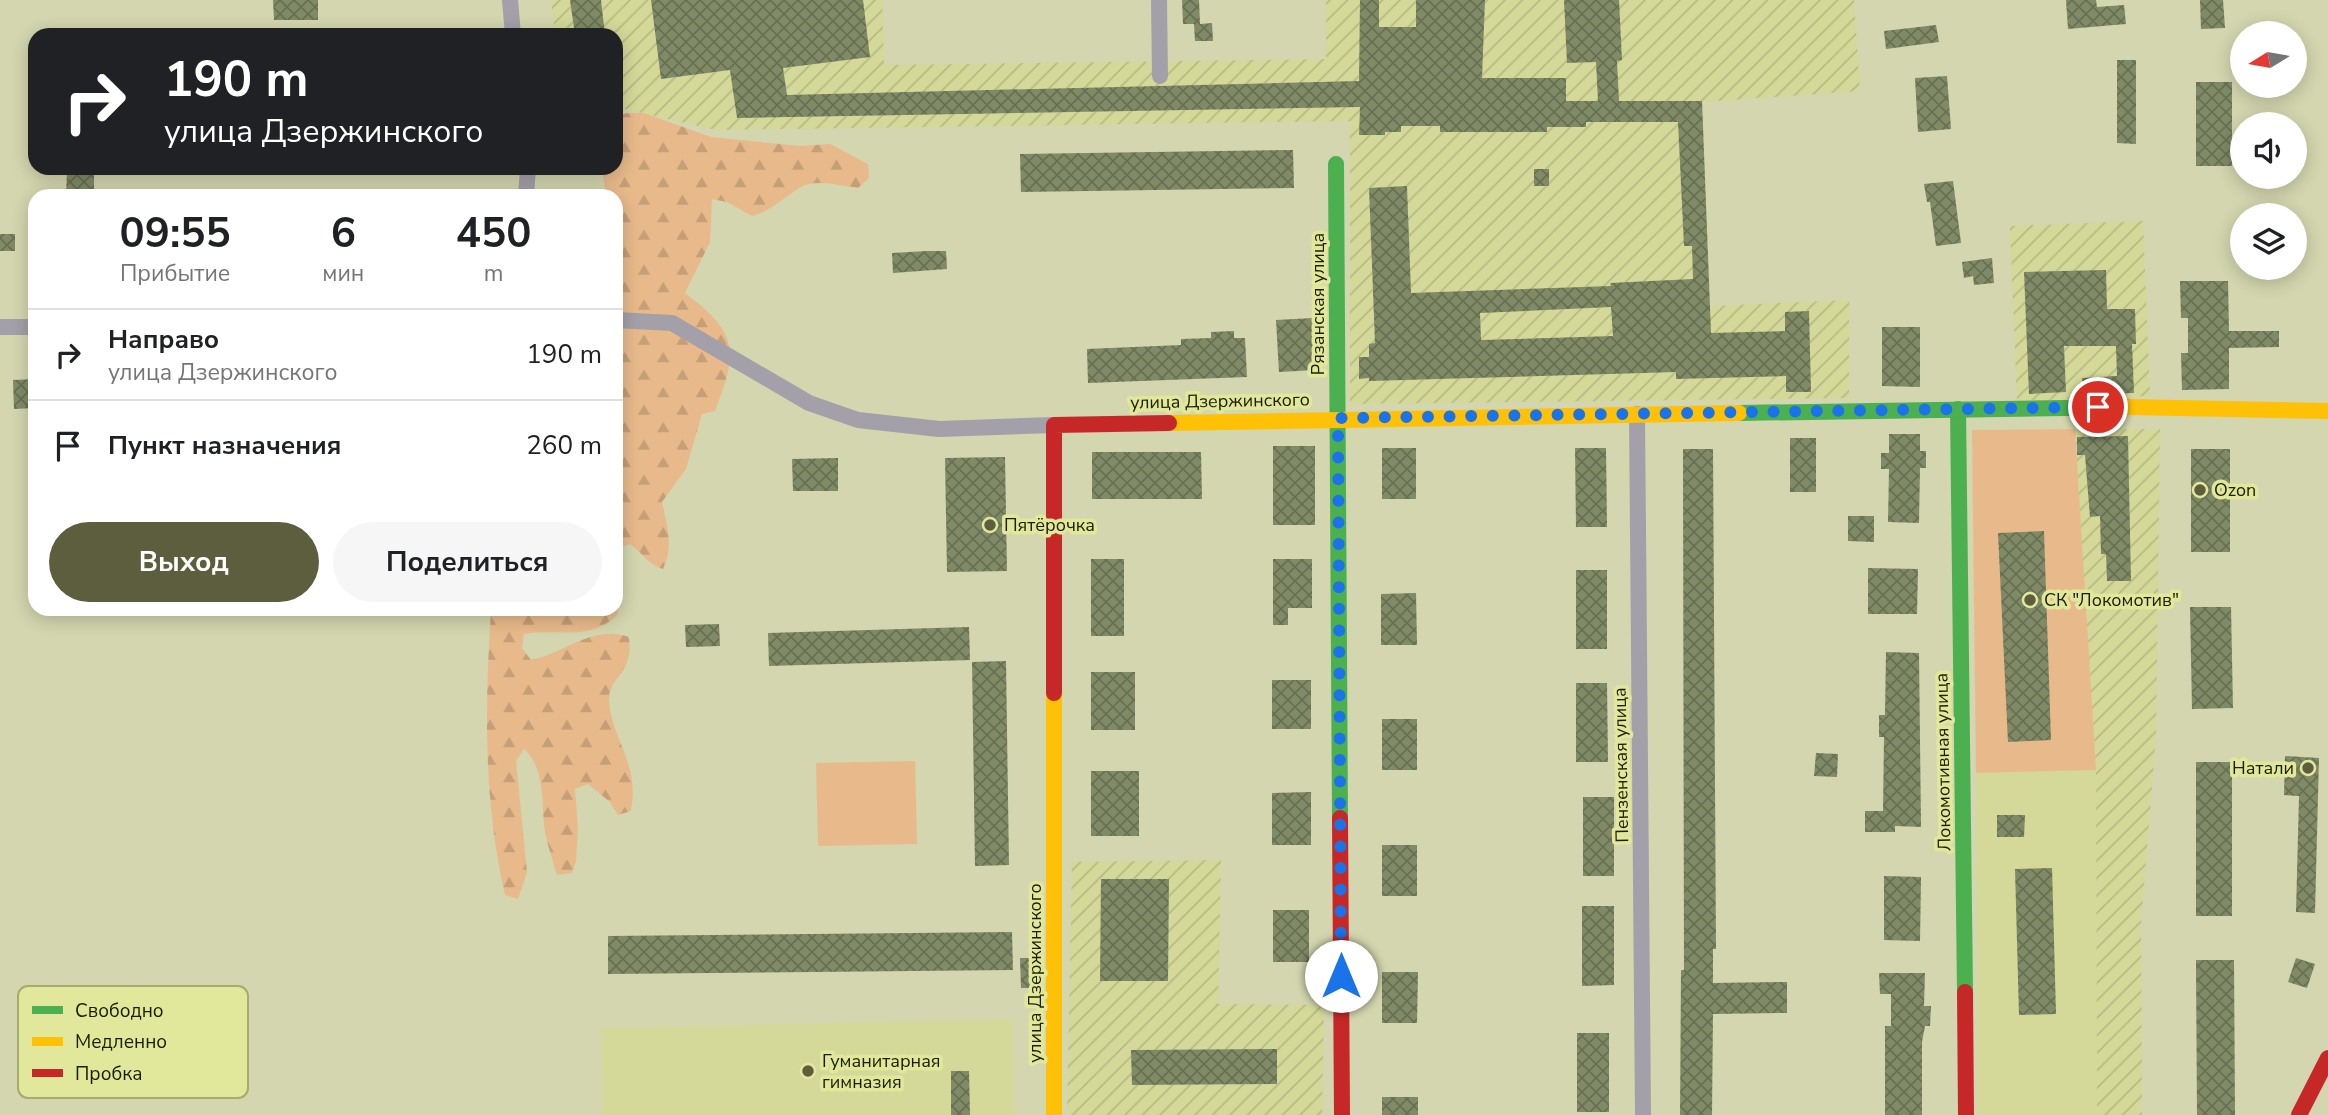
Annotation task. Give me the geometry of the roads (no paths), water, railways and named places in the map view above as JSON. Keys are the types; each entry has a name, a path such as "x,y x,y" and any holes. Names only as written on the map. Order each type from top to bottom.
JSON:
{"street":[{"path":"510,0 512,28"},
{"path":"1159,0 1160,76"},
{"name":"Рязанская улица","path":"1336,164 1342,1115"},
{"path":"623,320 672,323 809,403 858,420 939,429 1054,425"},
{"path":"0,327 28,327"},
{"name":"улица Дзержинского","path":"1055,1115 1054,425 1338,418 2172,406 2328,411"},
{"name":"Локомотивная улица","path":"1958,409 1966,1115"},
{"name":"Пензенская улица","path":"1637,414 1643,1115"},
{"path":"2298,1115 2328,1058"}],"place":[{"name":"Ozon","path":"2200,490"},
{"name":"Пятёрочка","path":"990,525"},
{"name":"СК \"Локомотив\"","path":"2030,600"},
{"name":"Натали","path":"2308,768"},
{"name":"Гуманитарная гимназия","path":"808,1071"}]}
